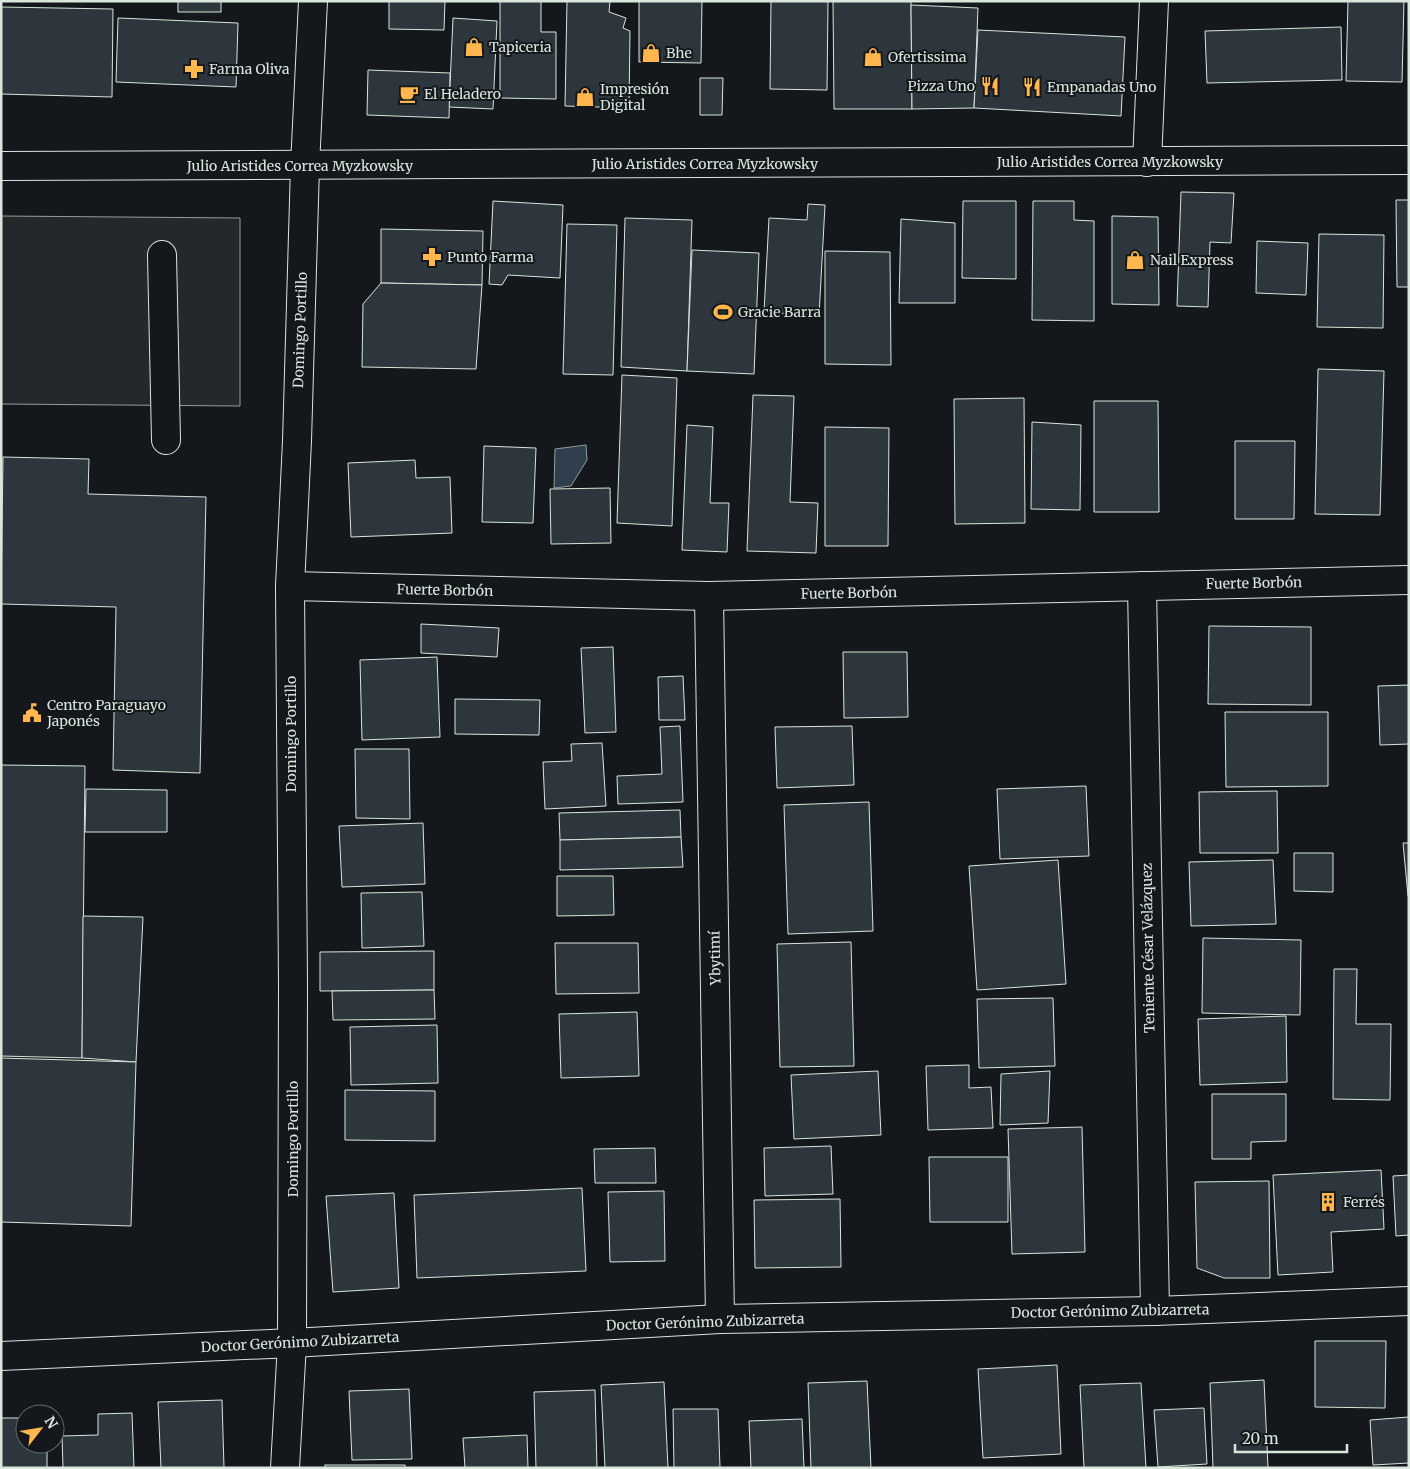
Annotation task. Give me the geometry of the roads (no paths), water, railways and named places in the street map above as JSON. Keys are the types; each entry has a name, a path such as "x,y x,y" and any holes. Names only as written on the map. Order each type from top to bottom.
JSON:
{"street":[{"name":"Domingo Portillo","path":"285,1468 292,1343 293,985 290,586 297,441 305,166 313,1"},
{"path":"1147,162 1154,1"},
{"name":"Julio Aristides Correa Myzkowsky","path":"1,166 1409,160"},
{"path":"162,255 166,440"},
{"name":"Fuerte Borbón","path":"290,586 709,596 1409,580"},
{"name":"Teniente César Velázquez","path":"1142,586 1155,1311"},
{"name":"Ybytimí","path":"709,596 720,1319"},
{"name":"Doctor Gerónimo Zubizarreta","path":"1,1356 292,1343 720,1319 1155,1311 1409,1301"}],"water":[{"path":"586,445 587,460 571,486 554,488 555,449"}],"place":[{"name":"Tapiceria","path":"474,47"},
{"name":"Bhe","path":"651,53"},
{"name":"Ofertissima","path":"873,57"},
{"name":"Farma Oliva","path":"194,69"},
{"name":"Pizza Uno","path":"990,86"},
{"name":"Empanadas Uno","path":"1032,87"},
{"name":"El Heladero","path":"409,94"},
{"name":"Impresión Digital","path":"585,97"},
{"name":"Punto Farma","path":"432,257"},
{"name":"Nail Express","path":"1135,260"},
{"name":"Gracie Barra","path":"723,312"},
{"name":"Centro Paraguayo Japonés","path":"32,713"},
{"name":"Ferrés","path":"1328,1202"}]}
